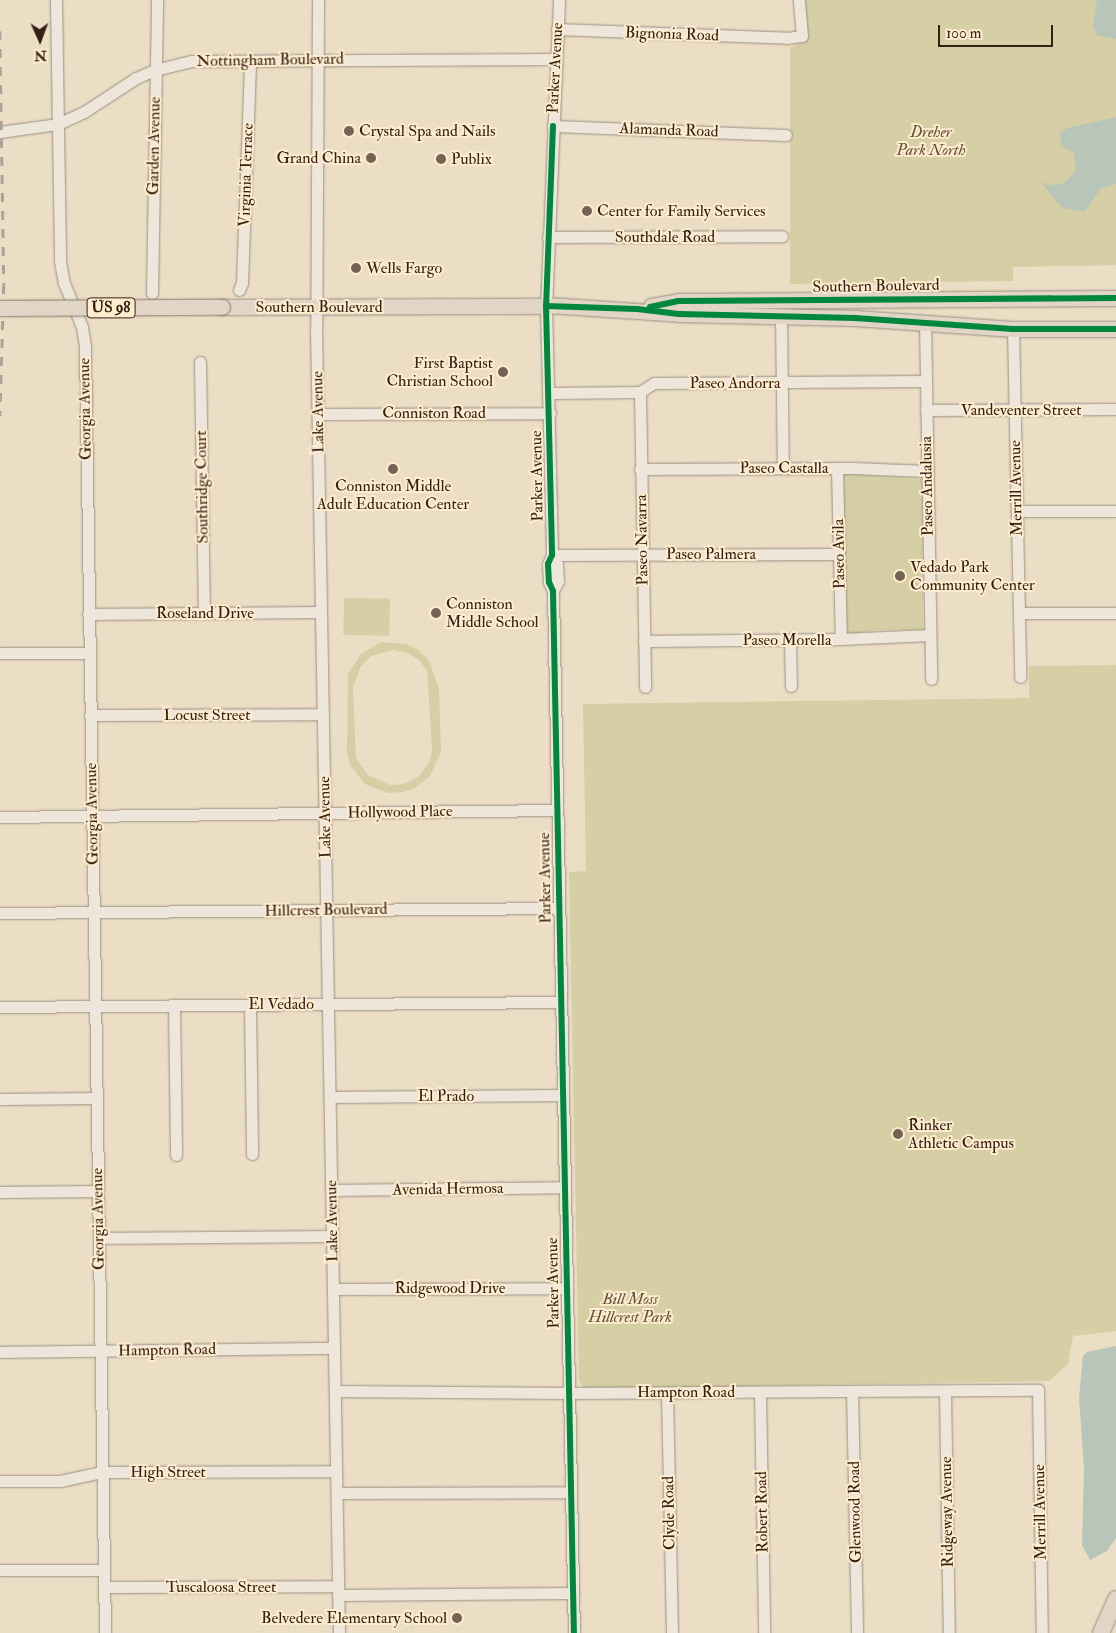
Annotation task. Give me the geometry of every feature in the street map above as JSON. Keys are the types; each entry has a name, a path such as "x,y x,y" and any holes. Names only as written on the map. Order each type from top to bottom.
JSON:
{"highway":[{"path":"1101,1633 1116,1599"}],"main road":[{"path":"925,322 942,305 962,298"},
{"name":"Southern Boulevard","path":"637,309 678,301 1116,298"},
{"path":"882,319 893,313 917,314 923,309 924,300"},
{"path":"781,315 824,301"},
{"name":"Southern Boulevard","path":"0,308 546,306 637,309 678,314 781,315 882,319 1013,329 1116,329"}],"street":[{"name":"Georgia Avenue","path":"56,0 60,261 64,283 82,327 84,346 105,1633"},
{"name":"Garden Avenue","path":"152,293 157,0"},
{"name":"Lake Avenue","path":"318,0 315,59 316,307 339,1633"},
{"name":"Parker Avenue","path":"559,0 546,306 552,555 548,564 549,582 553,591 574,1633"},
{"name":"Bignonia Road","path":"557,29 787,38 802,36 799,0"},
{"name":"Nottingham Boulevard","path":"0,132 58,124 84,112 155,70 191,61 556,59"},
{"name":"Virginia Terrace","path":"239,290 242,283 250,60"},
{"name":"Alamanda Road","path":"553,126 786,135"},
{"name":"Southdale Road","path":"548,237 782,236"},
{"path":"781,315 783,468"},
{"name":"Paseo Andalusia","path":"925,322 931,679"},
{"name":"Merrill Avenue","path":"1013,329 1020,677"},
{"name":"Southridge Court","path":"200,362 204,613"},
{"name":"Paseo Andorra","path":"549,393 640,392 654,383 925,382"},
{"name":"Paseo Navarra","path":"640,392 645,687"},
{"name":"Vandeventer Street","path":"926,410 1116,409"},
{"name":"Conniston Road","path":"318,414 550,413"},
{"name":"Paseo Castalla","path":"640,469 837,468 927,471"},
{"name":"Paseo Avila","path":"837,468 841,639"},
{"path":"1016,511 1116,511"},
{"name":"Paseo Palmera","path":"552,555 839,554"},
{"name":"Roseland Drive","path":"88,614 321,612"},
{"path":"1019,613 1116,613"},
{"name":"Paseo Morella","path":"644,640 790,640 930,635"},
{"path":"790,640 791,686"},
{"path":"0,653 89,653"},
{"name":"Locust Street","path":"90,715 323,714"},
{"name":"Hollywood Place","path":"0,817 558,810"},
{"name":"Hillcrest Boulevard","path":"0,913 559,908"},
{"name":"El Vedado","path":"0,1006 561,1002"},
{"path":"250,1004 252,1154"},
{"path":"174,1005 176,1155"},
{"name":"El Prado","path":"330,1096 563,1095"},
{"path":"0,1099 96,1098"},
{"name":"Avenida Hermosa","path":"331,1190 565,1188"},
{"path":"0,1192 98,1191"},
{"path":"98,1238 332,1236"},
{"name":"Ridgewood Drive","path":"333,1289 567,1288"},
{"name":"Hampton Road","path":"0,1352 334,1348"},
{"name":"Merrill Avenue","path":"1038,1390 1042,1633"},
{"name":"Hampton Road","path":"335,1391 667,1393 1038,1390"},
{"name":"Glenwood Road","path":"852,1391 857,1633"},
{"name":"Ridgeway Avenue","path":"945,1391 949,1633"},
{"name":"Robert Road","path":"760,1392 764,1633"},
{"name":"Clyde Road","path":"667,1393 672,1633"},
{"name":"High Street","path":"0,1481 60,1480 102,1472 336,1471"},
{"path":"337,1493 571,1492"},
{"path":"0,1570 104,1570"},
{"name":"Tuscaloosa Street","path":"104,1587 573,1593"}],"green space":[{"name":"Dreher Park North","path":"804,0 1116,0 1116,265 1013,267 1013,281 790,284 790,48 803,42"},
{"path":"845,473 923,479 923,630 875,630 851,635 847,633 842,477"},
{"path":"344,598 390,599 389,636 343,635"},
{"path":"381,642 406,644 419,650 429,661 439,689 441,752 430,776 414,789 388,793 365,784 350,765 347,753 348,674 361,654","holes":["393,650 408,653 419,660 427,671 432,750 429,763 418,777 404,784 390,785 368,775 356,758 353,687 361,666 371,656"]},
{"name":"Rinker Athletic Campus","path":"1116,665 1116,1331 1073,1336 1068,1364 1049,1381 584,1389 579,1381 569,872 586,871 583,704 1029,698 1029,666"}],"shaded area":[{"path":"1097,0 1116,0 1116,39 1097,35 1093,27"},
{"path":"1116,117 1116,184 1101,188 1085,212 1062,208 1040,181 1047,185 1063,184 1076,171 1074,153 1061,145 1060,133 1067,128"},
{"path":"1116,1346 1116,1538 1107,1551 1090,1560 1082,1545 1084,1468 1079,1397 1083,1356 1087,1352"}],"railway":[{"path":"0,31 4,285 0,416"}],"cycle path":[{"path":"553,126 546,306 552,555 548,564 549,582 553,591 574,1633"},
{"path":"650,307 678,301 1116,298"},
{"path":"546,306 637,309 679,314 855,318 1013,329 1116,329"}],"place":[{"name":"Crystal Spa and Nails","path":"349,131"},
{"name":"Grand China","path":"371,158"},
{"name":"Publix","path":"441,159"},
{"name":"Center for Family Services","path":"587,211"},
{"name":"Wells Fargo","path":"356,268"},
{"name":"First Baptist Christian School","path":"503,372"},
{"name":"Conniston Middle Adult Education Center","path":"393,469"},
{"name":"Vedado Park Community Center","path":"900,576"},
{"name":"Conniston Middle School","path":"436,613"},
{"name":"Rinker Athletic Campus","path":"898,1134"},
{"name":"Belvedere Elementary School","path":"457,1618"}],"park label":[{"name":"Bill Moss Hillcrest Park","path":"630,1308"}]}
